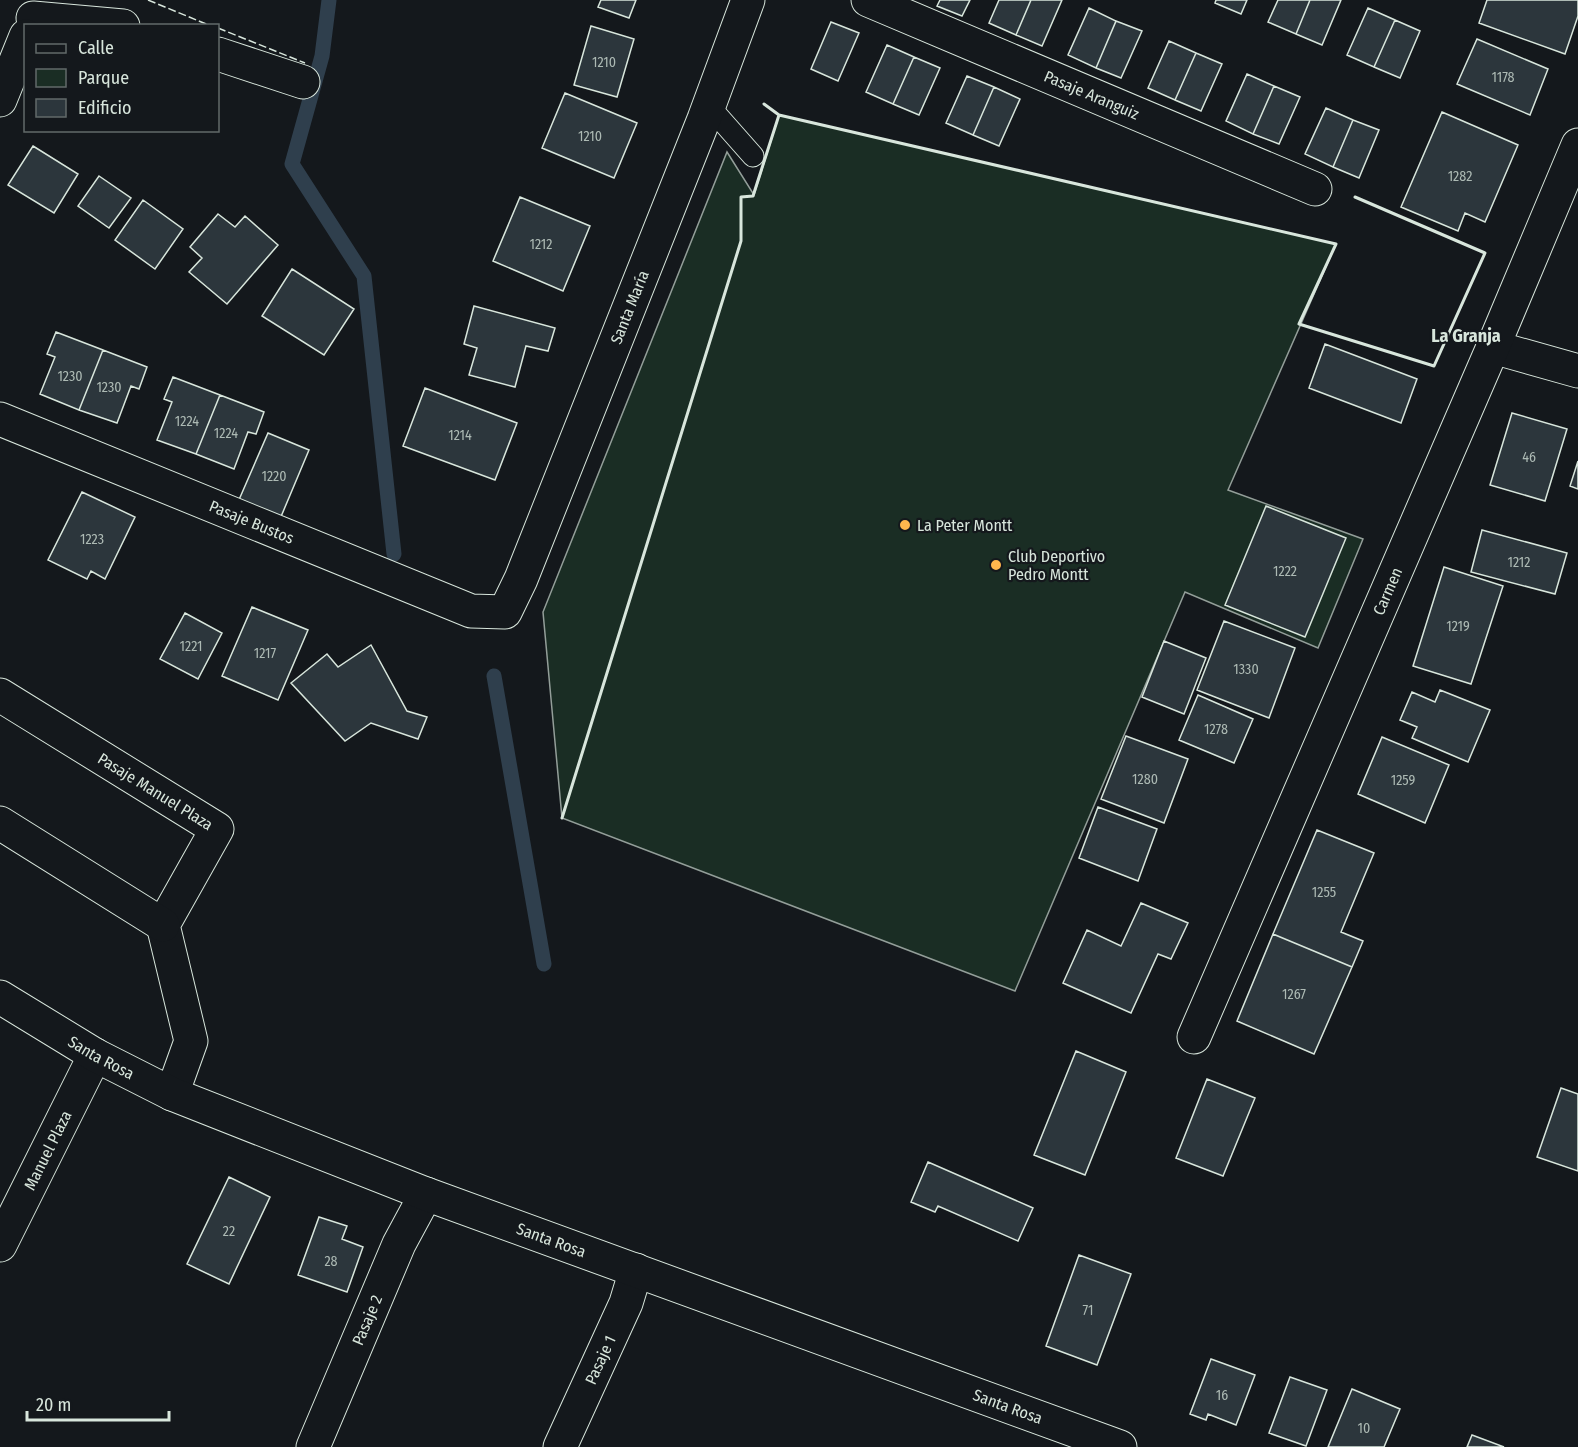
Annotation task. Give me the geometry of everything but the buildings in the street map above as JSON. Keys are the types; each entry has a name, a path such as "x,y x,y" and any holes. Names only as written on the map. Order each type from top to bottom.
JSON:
{"street":[{"name":"Santa María","path":"505,612 521,579 748,0"},
{"name":"Pasaje Aranguiz","path":"868,0 1315,189"},
{"path":"33,20 93,24"},
{"path":"0,100 24,42"},
{"path":"219,54 303,82"},
{"name":"Carmen","path":"1194,1037 1578,145"},
{"path":"1493,347 1578,371"},
{"name":"Pasaje Bustos","path":"0,419 471,611 505,612"},
{"name":"Pasaje Manuel Plaza","path":"0,695 217,829 163,925"},
{"path":"0,823 163,925 191,1041 172,1094"},
{"name":"Santa Rosa","path":"0,997 95,1055 172,1094 426,1194 1120,1447"},
{"name":"Manuel Plaza","path":"0,1245 95,1055"},
{"name":"Pasaje 2","path":"313,1447 399,1244 426,1194"},
{"name":"Pasaje 1","path":"560,1447 626,1304 636,1270"}],"lane":[{"path":"708,105 753,156"}],"green space":[{"name":"La Peter Montt","path":"779,115 1336,244 1228,490 1363,539 1318,648 1185,592 1015,991 562,818 543,612 727,152 754,195"}],"waterway":[{"path":"329,0 322,56 292,164 364,276 394,554"},
{"path":"494,676 544,964"}],"fence":[{"path":"148,0 206,24"},
{"path":"219,28 305,63"}],"wall":[{"path":"764,104 779,115 1336,244 1299,324 1434,366 1485,253 1355,197"},
{"path":"562,818 741,241 741,197 753,196 779,115"}],"place":[{"name":"La Peter Montt","path":"905,525"},
{"name":"Club Deportivo Pedro Montt","path":"996,565"}],"district":[{"name":"La Granja","path":"1466,336"}]}
